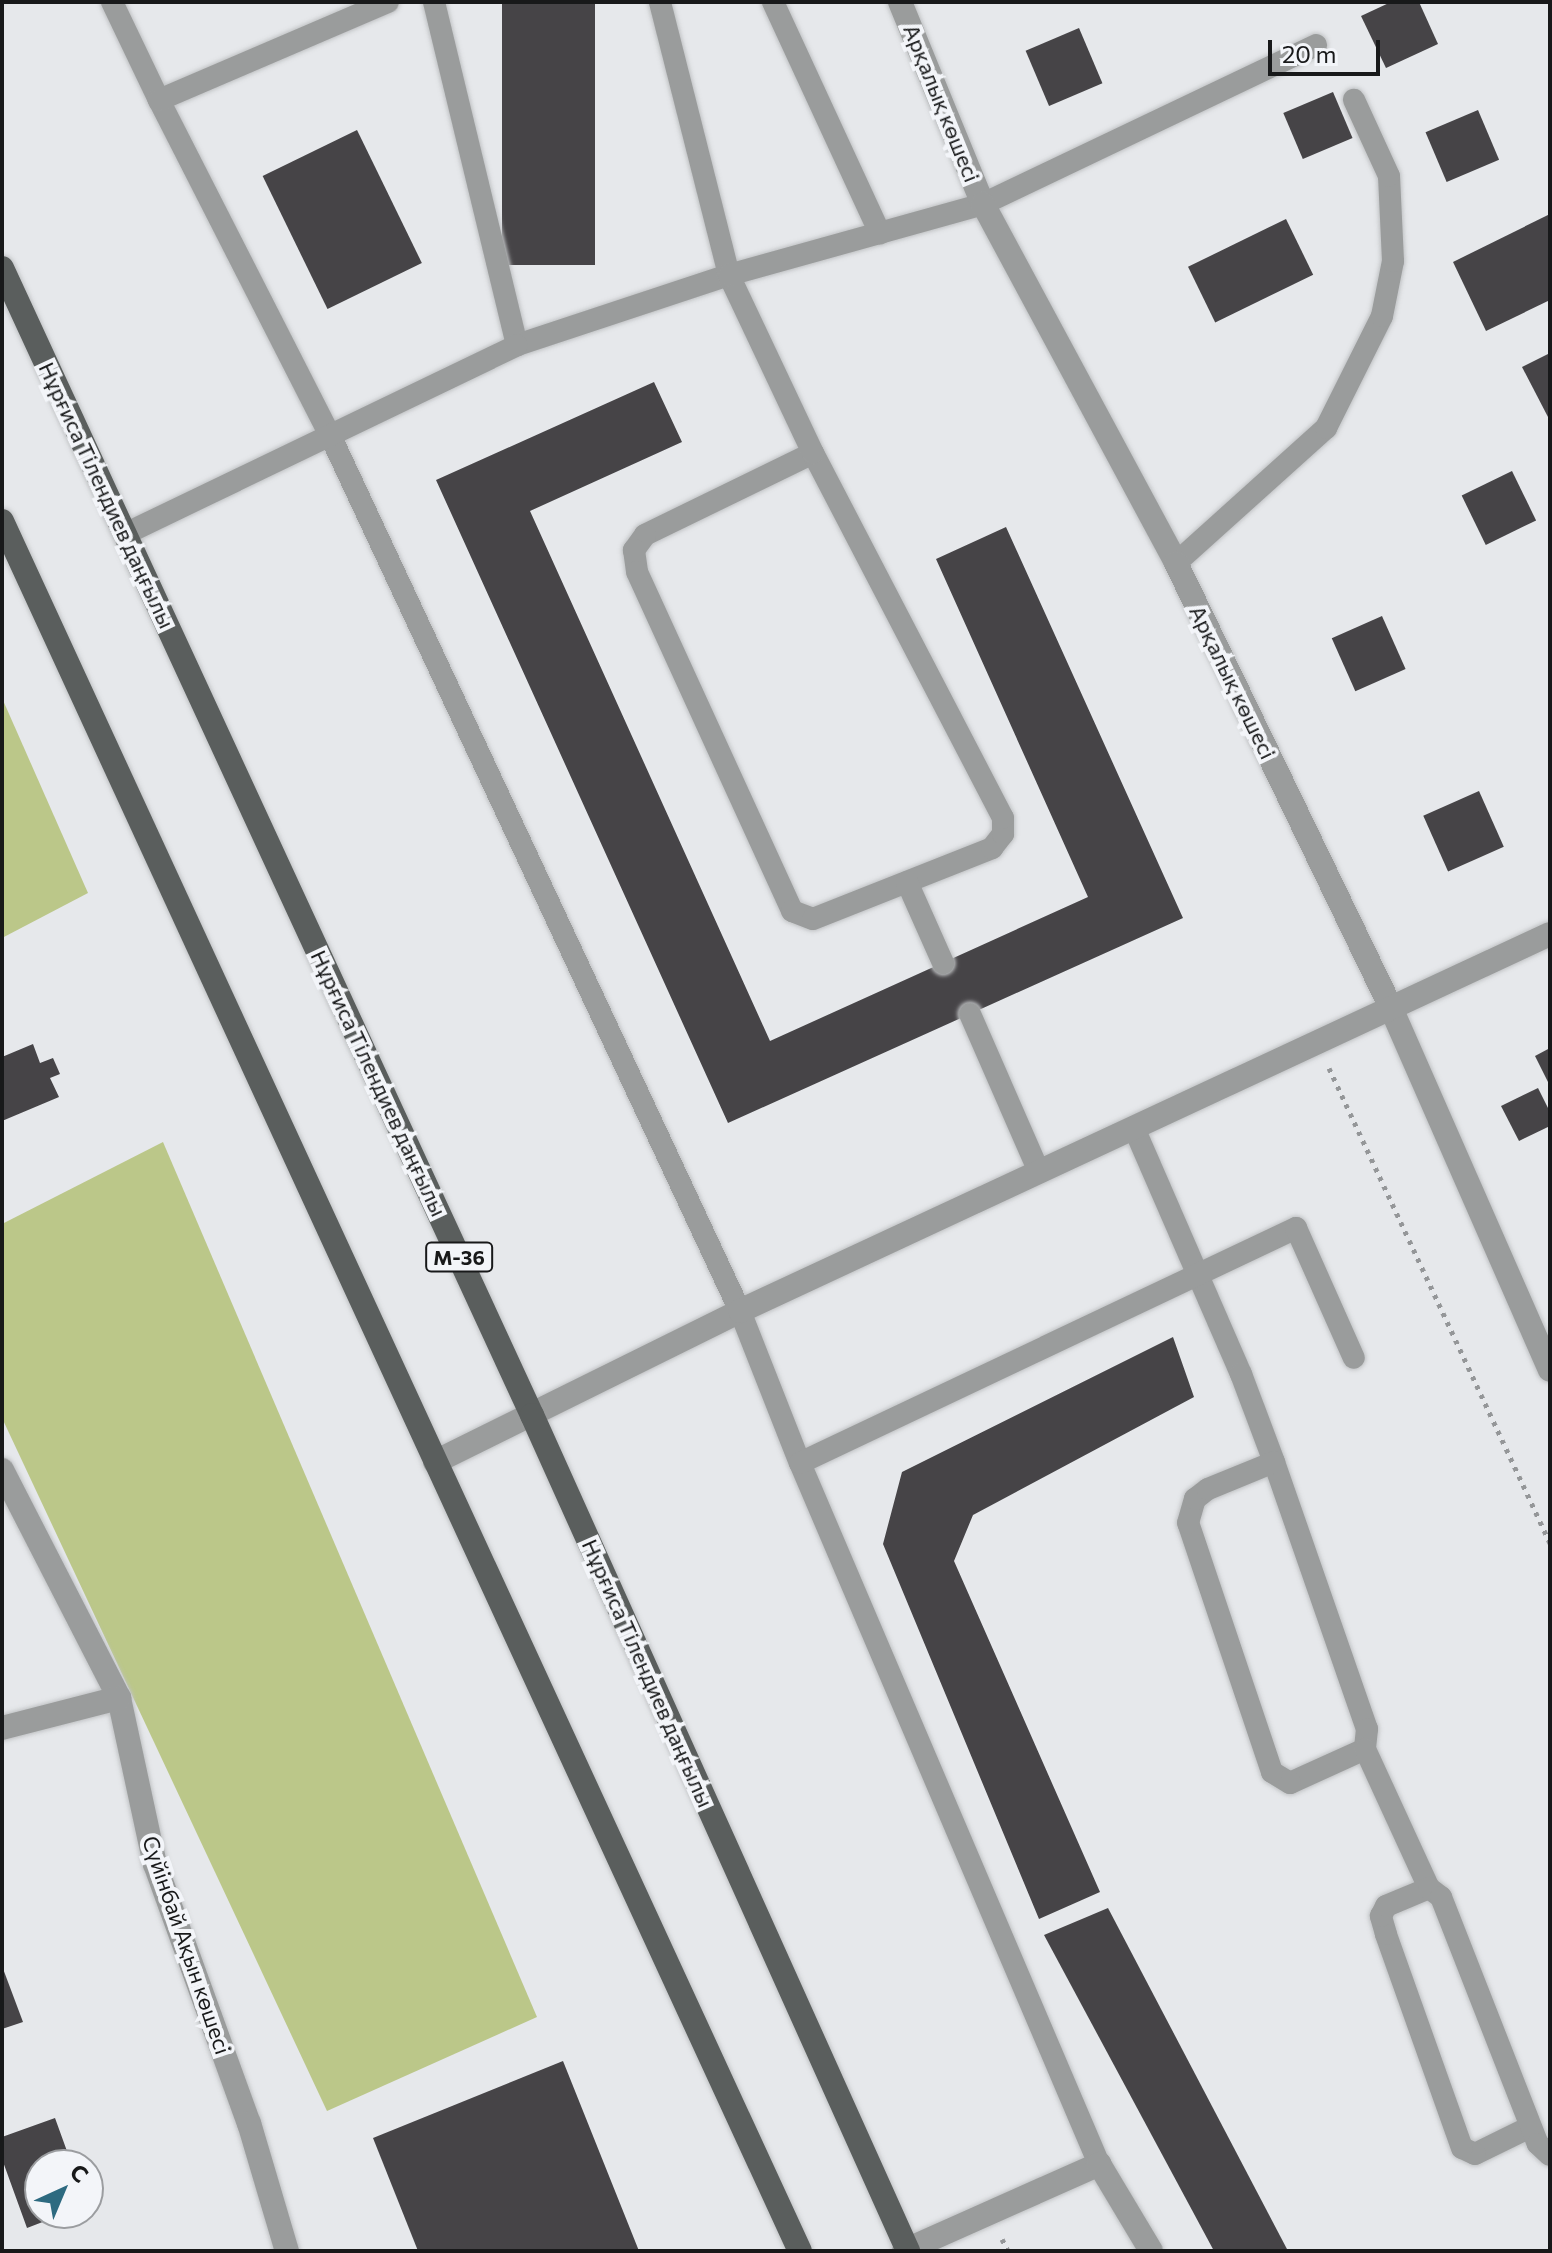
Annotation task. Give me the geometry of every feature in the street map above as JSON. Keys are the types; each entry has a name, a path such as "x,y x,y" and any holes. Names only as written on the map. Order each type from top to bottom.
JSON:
{"main road":[{"name":"Нұрғиса Тілендиев даңғылы","path":"2,268 532,1415 907,2250"},
{"path":"2,521 800,2251"}],"street":[{"name":"Арқалық көшесі","path":"900,2 983,204 1176,563 1391,1008 1550,1370"},
{"path":"435,1462 740,1311 1550,934"},
{"name":"Сүйінбай Ақын көшесі","path":"2,1470 119,1698 155,1864 249,2123 287,2251"},
{"path":"2,1728 119,1698"},
{"path":"907,2250 1099,2164 1151,2251"}],"lane":[{"path":"112,2 330,435 740,1311 800,1463 1099,2164"},
{"path":"159,100 388,2"},
{"path":"434,2 517,345"},
{"path":"660,2 729,275 813,453 1003,818 1003,834 992,848 813,919 792,911 637,572 634,550 645,535 813,453"},
{"path":"773,2 880,234"},
{"path":"125,534 517,345 729,275 983,204 1316,45"},
{"path":"1176,563 1326,428 1382,316 1393,261 1389,176 1354,100"},
{"path":"907,882 943,963"},
{"path":"970,1014 1039,1172"},
{"path":"1134,1128 1200,1274 1274,1462 1367,1729 1365,1749 1429,1888 1441,1897 1530,2127 1538,2144 1550,2155"},
{"path":"800,1463 1296,1228 1354,1358"},
{"path":"1274,1462 1208,1489 1195,1499 1188,1523 1272,1772 1290,1783 1365,1749"},
{"path":"1429,1888 1386,1906 1381,1916 1462,2148 1475,2154 1530,2127"}],"path":[{"path":"1317,1042 1550,1543"}],"green space":[{"path":"2,698 88,893 2,938"},
{"path":"163,1142 537,2017 327,2111 2,1418 2,1224"}],"building":[{"path":"502,2 595,2 595,265 502,265"},
{"path":"1391,2 1419,2 1438,44 1386,68 1361,16"},
{"path":"1079,28 1102,83 1049,106 1026,51"},
{"path":"1333,92 1353,138 1303,159 1283,113"},
{"path":"1478,110 1499,160 1447,182 1426,132"},
{"path":"357,130 422,263 328,309 263,176"},
{"path":"1550,214 1550,300 1486,331 1453,262"},
{"path":"1286,219 1313,275 1215,323 1188,267"},
{"path":"1550,353 1550,416 1548,417 1522,367"},
{"path":"654,382 682,442 530,511 770,1041 1088,897 936,559 1006,527 1183,918 728,1123 436,480"},
{"path":"1512,471 1536,520 1486,545 1462,496"},
{"path":"1382,616 1406,669 1355,691 1332,638"},
{"path":"1479,791 1504,847 1448,872 1423,816"},
{"path":"33,1044 40,1063 53,1058 60,1074 50,1078 59,1097 2,1121 2,1057"},
{"path":"1550,1048 1550,1086 1535,1056"},
{"path":"1538,1088 1550,1112 1550,1126 1519,1141 1501,1106"},
{"path":"1173,1337 1194,1397 973,1515 954,1561 1100,1892 1039,1919 883,1544 902,1472"},
{"path":"1108,1908 1288,2251 1214,2251 1044,1935"},
{"path":"2,1966 23,2022 2,2029"},
{"path":"563,2061 639,2251 418,2251 373,2138"},
{"path":"55,2118 66,2149 24,2149 24,2220 2,2159 2,2137"}]}
